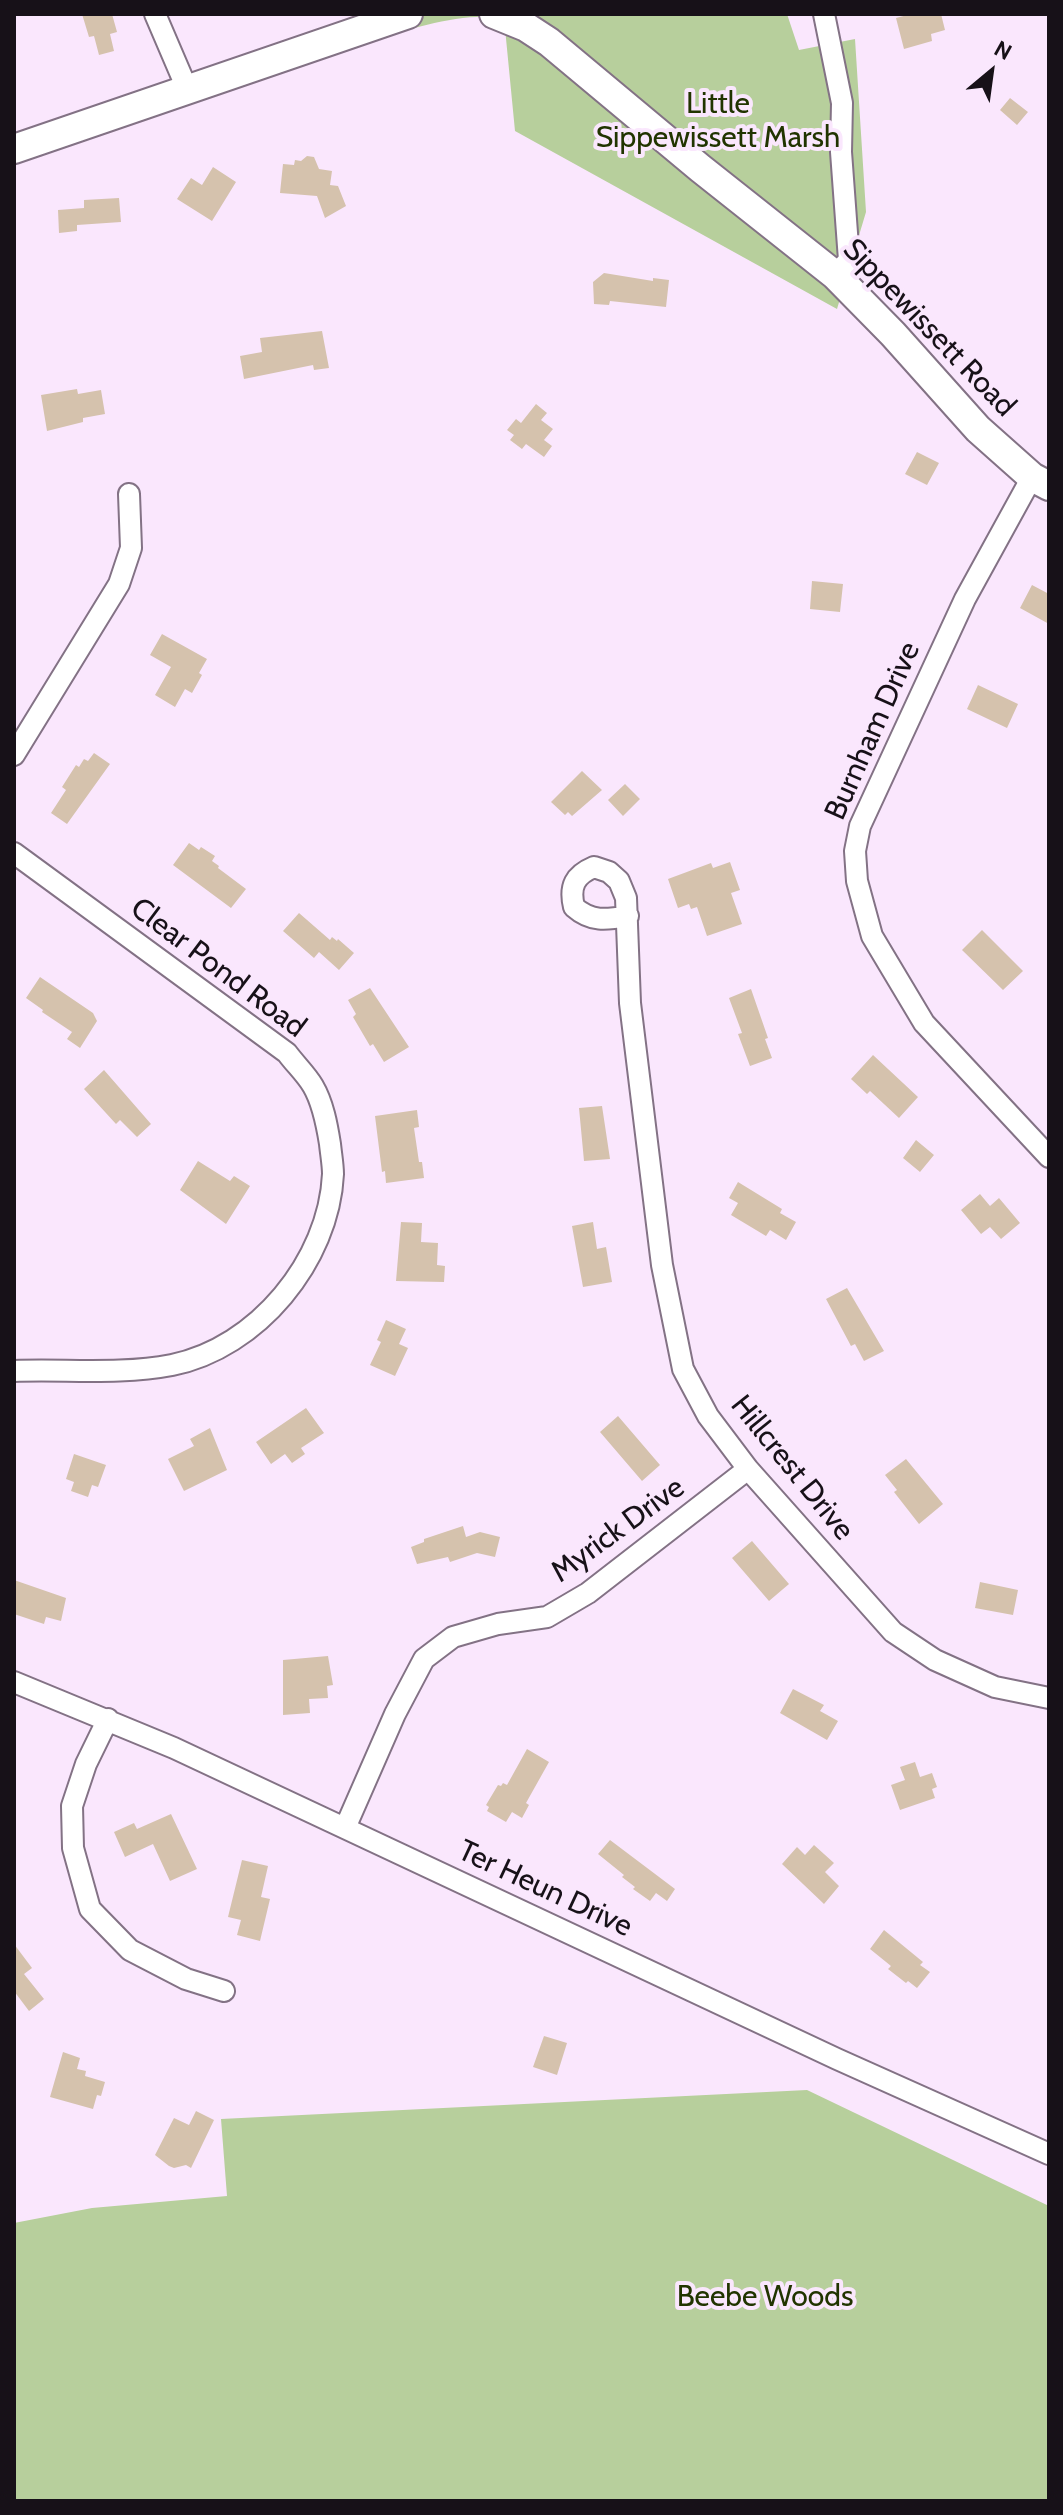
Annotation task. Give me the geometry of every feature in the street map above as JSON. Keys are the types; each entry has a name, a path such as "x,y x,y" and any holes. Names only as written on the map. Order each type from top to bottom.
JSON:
{"main road":[{"path":"14,149 408,14"},
{"name":"Sippewissett Road","path":"494,14 526,27 549,42 835,275 978,429 1041,481"}],"street":[{"path":"155,14 188,91"},
{"path":"824,14 842,103 841,152 848,230 849,260 835,275"},
{"name":"Burnham Drive","path":"1041,481 965,599 860,826 855,851 857,881 872,936 924,1023 1049,1157"},
{"path":"14,755 119,584 131,548 129,494"},
{"name":"Clear Pond Road","path":"14,853 287,1053 314,1087 327,1126 333,1174 325,1221 303,1267 262,1319 223,1347 173,1365 106,1371 14,1371"},
{"name":"Hillcrest Drive","path":"628,916 630,1003 662,1265 683,1369 708,1416 748,1469 893,1632 935,1660 995,1687 1049,1698"},
{"name":"Myrick Drive","path":"345,1828 395,1714 424,1659 453,1637 498,1624 547,1617 588,1593 748,1469"},
{"name":"Ter Heun Drive","path":"14,1682 108,1719 837,2059 1049,2154"},
{"path":"108,1719 86,1764 72,1806 73,1848 90,1909 130,1950 186,1979 224,1991"}],"green space":[{"name":"Little Sippewissett Marsh","path":"365,14 787,14 799,50 855,39 866,212 837,309 515,131 504,18 454,19 372,41"},
{"name":"Beebe Woods","path":"807,2090 1049,2206 1049,2501 14,2501 14,2223 92,2208 227,2196 221,2119"}],"building":[{"path":"82,14 112,14 117,32 110,34 114,51 99,55 94,36 89,37"},
{"path":"911,14 941,14 945,30 931,34 932,41 904,49 896,18"},
{"path":"1010,98 1028,112 1017,125 1000,110"},
{"path":"307,156 314,157 319,169 332,171 330,185 338,186 346,206 325,218 317,196 280,193 283,164 294,165 295,160 301,161"},
{"path":"213,167 236,182 212,221 177,199 191,178 202,185"},
{"path":"119,198 121,222 77,225 77,231 59,233 58,210 84,208 84,200"},
{"path":"604,273 653,281 653,278 669,280 666,307 610,301 609,305 594,304 593,282"},
{"path":"322,331 329,368 314,370 313,365 244,379 240,356 262,352 260,338"},
{"path":"77,389 78,394 101,390 105,414 47,431 41,395"},
{"path":"536,404 547,413 541,420 553,429 544,440 552,446 544,457 526,444 522,449 510,440 514,435 507,430 516,419 521,423"},
{"path":"917,452 939,463 927,485 905,474"},
{"path":"812,581 843,584 840,612 810,609"},
{"path":"1032,585 1049,594 1049,624 1020,608"},
{"path":"162,634 207,659 192,693 185,689 175,707 155,695 171,667 150,655"},
{"path":"978,685 1018,704 1007,728 967,709"},
{"path":"94,753 110,764 67,824 51,813 66,790 62,787 76,765 79,767 84,759 88,761"},
{"path":"582,771 602,790 572,816 568,812 565,815 551,802"},
{"path":"625,784 640,799 623,816 608,800"},
{"path":"189,843 215,856 212,861 218,868 246,889 231,908 173,865"},
{"path":"730,862 740,890 731,893 742,924 707,936 697,907 691,909 689,904 678,908 668,879 711,863 713,868"},
{"path":"299,913 330,940 332,937 338,939 354,953 339,970 319,952 314,958 283,931"},
{"path":"982,930 1023,971 1003,990 962,950"},
{"path":"40,977 93,1013 97,1021 80,1048 67,1039 72,1032 26,998"},
{"path":"370,988 409,1047 384,1062 373,1044 370,1046 353,1017 356,1014 348,1000"},
{"path":"751,989 772,1058 750,1066 729,998"},
{"path":"873,1055 918,1097 899,1118 870,1091 867,1094 851,1079"},
{"path":"104,1070 151,1124 137,1137 120,1120 116,1124 84,1089"},
{"path":"602,1106 610,1159 584,1161 579,1108"},
{"path":"417,1110 419,1127 414,1128 424,1178 386,1183 375,1116"},
{"path":"916,1140 934,1155 920,1172 903,1158"},
{"path":"198,1161 230,1181 234,1176 250,1186 226,1224 180,1190"},
{"path":"738,1182 782,1209 780,1213 796,1222 786,1240 770,1230 766,1236 731,1215 738,1203 729,1198"},
{"path":"980,1194 990,1206 999,1198 1020,1223 1001,1239 990,1227 981,1234 961,1210"},
{"path":"401,1222 422,1223 421,1242 438,1243 437,1265 445,1266 444,1282 396,1281"},
{"path":"593,1222 597,1249 606,1247 612,1282 583,1287 572,1226"},
{"path":"847,1288 884,1351 864,1361 855,1344 851,1346 826,1299"},
{"path":"386,1320 406,1329 399,1344 408,1348 395,1376 370,1365 381,1342 377,1340"},
{"path":"306,1408 324,1433 301,1448 305,1454 292,1463 285,1454 271,1464 256,1442"},
{"path":"618,1416 660,1465 642,1481 600,1432"},
{"path":"210,1428 227,1470 184,1491 168,1459 194,1446 190,1439"},
{"path":"74,1454 106,1465 98,1487 92,1485 88,1497 71,1491 74,1482 66,1479"},
{"path":"906,1459 943,1504 919,1524 885,1475"},
{"path":"463,1526 466,1537 480,1532 500,1537 495,1557 477,1553 450,1562 448,1557 417,1564 411,1547 424,1542 424,1539"},
{"path":"752,1541 789,1584 769,1601 732,1558"},
{"path":"14,1580 66,1598 61,1621 46,1617 44,1624 14,1614"},
{"path":"980,1582 1018,1590 1013,1615 975,1608"},
{"path":"328,1656 333,1685 327,1686 328,1698 309,1699 310,1713 283,1715 283,1660"},
{"path":"793,1689 824,1705 820,1711 838,1721 827,1740 780,1713"},
{"path":"527,1749 549,1762 526,1803 529,1805 522,1818 512,1812 506,1822 487,1811 489,1807 486,1805 498,1785 507,1785"},
{"path":"915,1762 920,1777 932,1773 937,1787 932,1789 935,1798 900,1810 891,1785 905,1780 900,1767"},
{"path":"171,1814 197,1869 170,1881 153,1844 125,1857 114,1832 134,1823 137,1829"},
{"path":"610,1840 675,1889 667,1901 656,1893 650,1901 633,1889 635,1887 622,1877 624,1875 598,1854"},
{"path":"814,1845 834,1863 825,1872 839,1886 824,1904 782,1864 797,1847 805,1855"},
{"path":"242,1860 268,1866 261,1897 270,1899 260,1941 237,1935 241,1920 228,1917"},
{"path":"884,1930 923,1962 920,1965 930,1972 917,1988 888,1969 891,1966 870,1949"},
{"path":"14,1944 32,1968 24,1974 44,1999 29,2011 14,1991"},
{"path":"544,2036 567,2043 557,2075 533,2067"},
{"path":"63,2052 80,2058 77,2069 86,2071 85,2076 105,2082 93,2109 50,2097"},
{"path":"196,2111 214,2120 191,2168 186,2165 169,2166 155,2155 174,2118 189,2125"}]}
